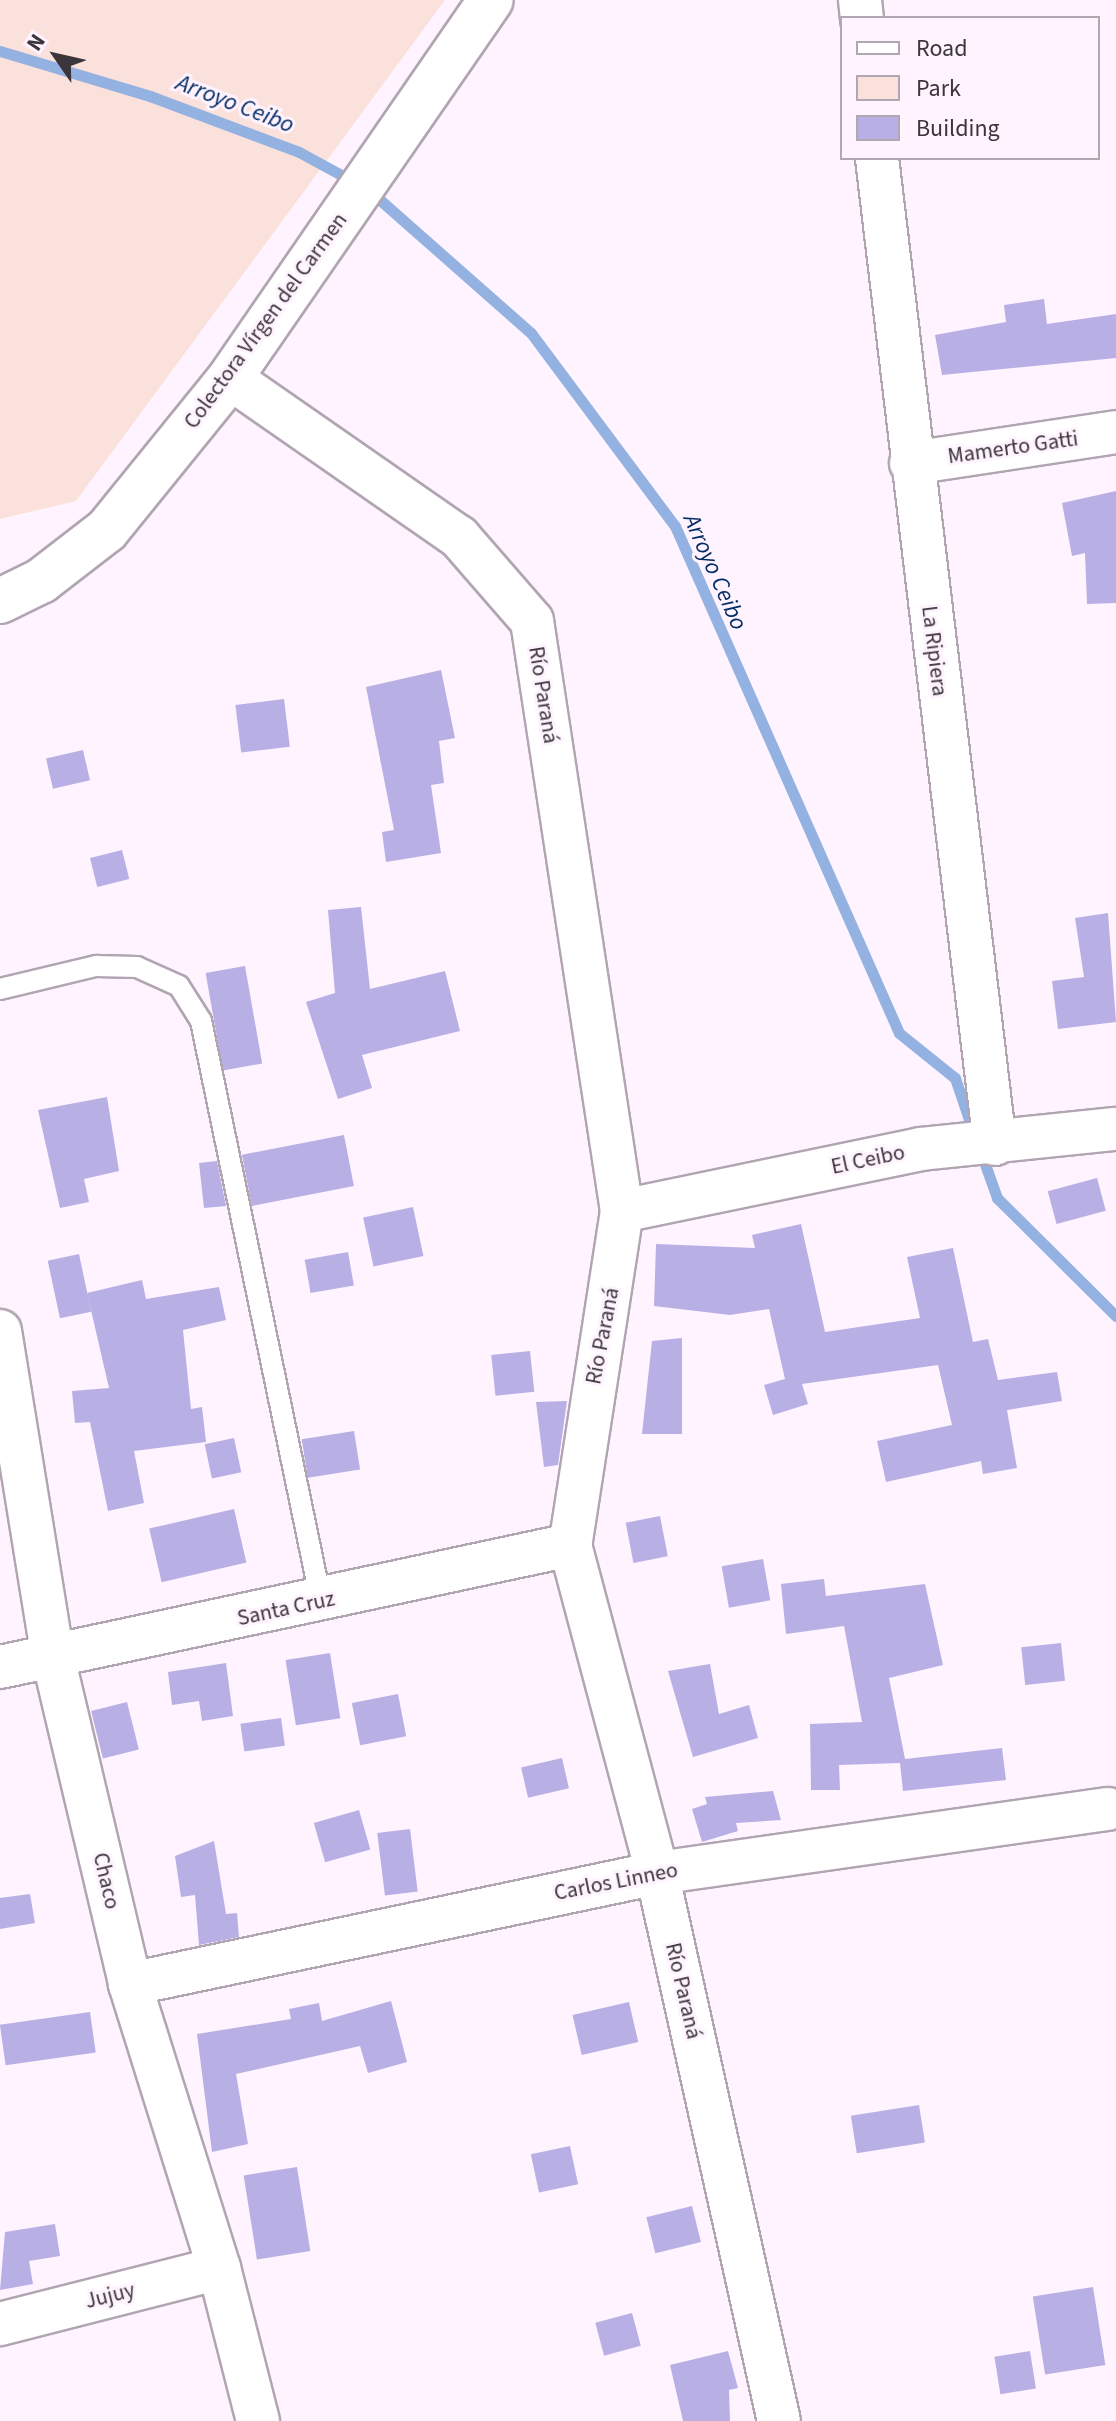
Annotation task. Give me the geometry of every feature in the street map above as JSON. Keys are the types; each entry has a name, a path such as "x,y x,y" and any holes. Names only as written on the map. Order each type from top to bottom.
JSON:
{"main road":[{"name":"Colectora Vírgen del Carmen","path":"0,601 41,581 107,530 230,378 491,0"}],"street":[{"name":"La Ripiera","path":"877,160 911,463 995,1144"},
{"name":"Río Paraná","path":"230,378 459,537 532,621 622,1211 570,1545 657,1873 779,2421"},
{"name":"Mamerto Gatti","path":"911,463 1116,432"},
{"name":"El Ceibo","path":"622,1211 921,1149 1038,1141 1116,1129"},
{"name":"Chaco","path":"0,1331 53,1657 130,1984 219,2268 258,2421"},
{"name":"Santa Cruz","path":"0,1667 321,1602 570,1545"},
{"name":"Carlos Linneo","path":"130,1984 657,1873 1107,1809"},
{"name":"Jujuy","path":"0,2324 219,2268"}],"lane":[{"path":"0,989 96,966 137,967 179,986 201,1021 321,1602"}],"green space":[{"path":"0,0 445,0 76,501 0,519"}],"building":[{"path":"1044,299 1047,324 1116,314 1116,358 942,375 935,335 1006,322 1004,305"},
{"path":"1116,491 1116,603 1087,604 1085,553 1072,556 1062,503"},
{"path":"441,670 455,738 439,741 444,783 431,785 441,853 386,862 382,832 394,830 366,687"},
{"path":"284,699 290,747 241,753 235,705"},
{"path":"83,750 90,780 53,789 46,759"},
{"path":"122,850 129,879 97,887 90,858"},
{"path":"361,907 370,989 445,971 460,1031 362,1055 372,1088 338,1099 306,1002 335,993 328,910"},
{"path":"1108,913 1116,1022 1058,1029 1052,981 1084,977 1075,918"},
{"path":"245,966 262,1063 223,1070 206,973"},
{"path":"107,1097 119,1171 84,1179 89,1202 60,1208 38,1110"},
{"path":"344,1135 354,1186 252,1206 242,1155"},
{"path":"217,1161 226,1206 204,1208 199,1163"},
{"path":"1097,1178 1106,1211 1057,1224 1048,1191"},
{"path":"413,1207 423,1256 374,1267 363,1218"},
{"path":"801,1224 825,1332 920,1318 907,1257 953,1248 973,1342 988,1339 998,1380 1057,1372 1062,1401 1007,1410 1017,1468 983,1474 981,1461 886,1482 877,1441 952,1425 938,1365 802,1384 808,1404 773,1415 764,1385 785,1379 769,1309 730,1315 654,1306 656,1244 755,1248 752,1235"},
{"path":"348,1252 354,1285 311,1293 305,1260"},
{"path":"79,1254 91,1312 60,1318 48,1261"},
{"path":"142,1280 146,1299 219,1287 226,1320 183,1330 191,1409 202,1407 206,1442 134,1451 144,1503 108,1511 90,1422 75,1423 72,1391 109,1388 87,1293"},
{"path":"682,1338 682,1434 642,1434 652,1341"},
{"path":"530,1351 534,1392 495,1396 491,1355"},
{"path":"567,1401 558,1465 544,1467 536,1402"},
{"path":"354,1431 360,1470 308,1478 302,1439"},
{"path":"234,1438 241,1472 212,1478 205,1444"},
{"path":"234,1509 246,1563 162,1582 149,1529"},
{"path":"660,1516 668,1556 633,1563 626,1523"},
{"path":"763,1559 770,1600 729,1608 722,1566"},
{"path":"824,1579 826,1596 925,1584 943,1665 889,1678 905,1759 1002,1748 1006,1780 903,1791 900,1763 839,1765 840,1790 811,1790 810,1724 862,1722 844,1626 786,1634 781,1584"},
{"path":"1061,1643 1065,1681 1025,1685 1021,1647"},
{"path":"330,1653 340,1718 296,1725 286,1660"},
{"path":"226,1663 233,1716 202,1721 199,1701 172,1705 168,1672"},
{"path":"710,1664 719,1714 749,1705 758,1738 693,1757 668,1671"},
{"path":"398,1694 406,1736 360,1745 352,1703"},
{"path":"127,1702 139,1750 103,1758 91,1711"},
{"path":"281,1718 285,1746 244,1751 240,1724"},
{"path":"562,1758 569,1788 528,1798 521,1767"},
{"path":"773,1791 781,1820 736,1823 738,1831 702,1842 692,1809 707,1804 705,1797"},
{"path":"359,1810 370,1849 325,1862 314,1823"},
{"path":"410,1829 418,1892 385,1896 377,1833"},
{"path":"214,1841 226,1914 237,1913 239,1937 199,1945 195,1895 181,1897 175,1856"},
{"path":"30,1894 35,1923 0,1929 0,1898"},
{"path":"391,2001 407,2062 368,2073 360,2046 236,2074 248,2144 212,2152 197,2034 291,2019 289,2009 319,2003 322,2021"},
{"path":"629,2002 638,2042 582,2055 572,2015"},
{"path":"90,2012 96,2053 6,2065 0,2025"},
{"path":"919,2105 925,2143 857,2153 851,2116"},
{"path":"570,2146 578,2184 539,2192 531,2154"},
{"path":"297,2167 310,2251 257,2259 244,2175"},
{"path":"692,2206 701,2242 655,2253 646,2217"},
{"path":"55,2224 60,2256 29,2261 33,2284 0,2290 5,2232"},
{"path":"1093,2287 1105,2365 1045,2375 1033,2297"},
{"path":"632,2313 641,2346 604,2356 595,2323"},
{"path":"728,2351 738,2388 729,2390 730,2421 683,2421 670,2365"},
{"path":"1030,2351 1036,2389 1000,2394 994,2357"}],"waterway":[{"name":"Arroyo Ceibo","path":"0,51 150,96 299,152 356,183"},
{"name":"Arroyo Ceibo","path":"371,192 531,333 675,526 899,1033 955,1078 975,1137"},
{"name":"Arroyo Ceibo","path":"981,1153 997,1198 1116,1316"}]}
